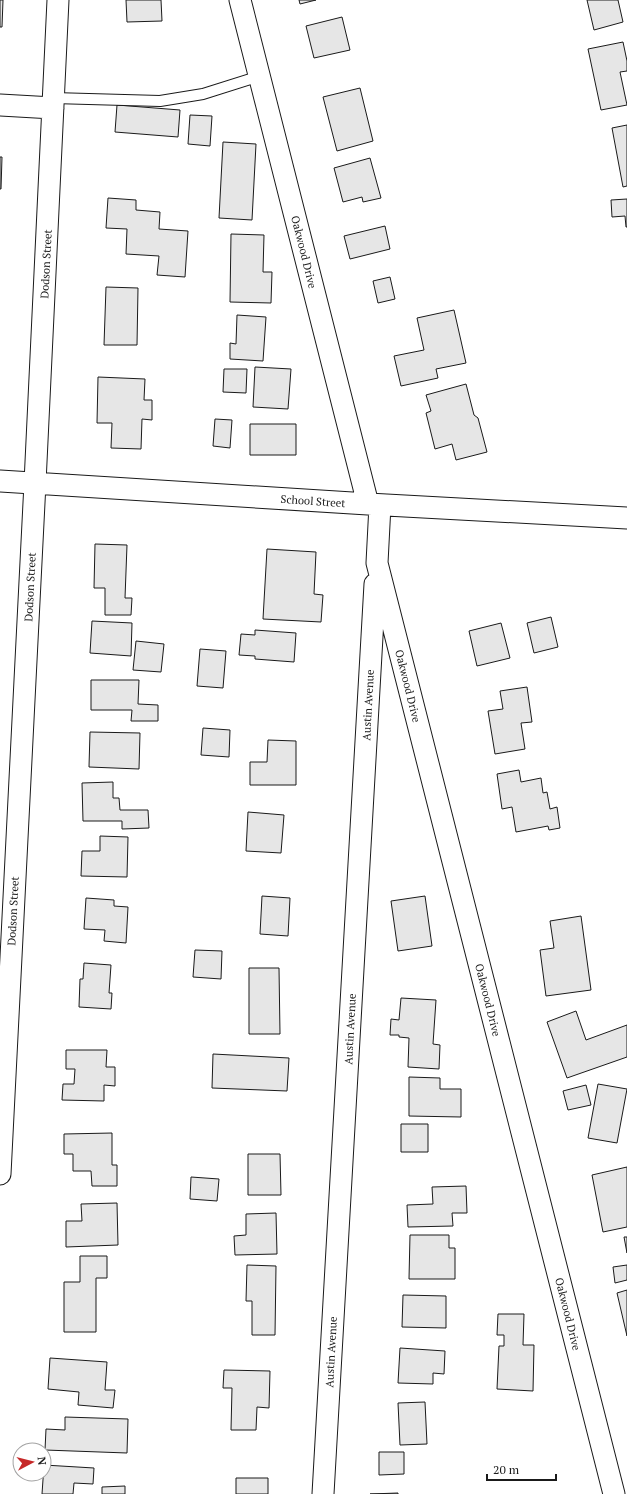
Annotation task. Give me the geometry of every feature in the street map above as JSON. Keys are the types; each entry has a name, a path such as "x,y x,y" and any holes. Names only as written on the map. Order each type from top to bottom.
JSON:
{"street":[{"name":"Dodson Street","path":"0,1174 8,868 36,483 58,0"},
{"name":"Oakwood Drive","path":"240,0 374,505 377,563 614,1494"},
{"path":"0,105 53,103"},
{"name":"School Street","path":"0,481 374,505 627,518"},
{"name":"Austin Avenue","path":"323,1494 377,563"}],"lane":[{"path":"53,103 160,101 203,94 260,76"}],"building":[{"path":"0,0 3,0 2,27 0,27"},
{"path":"126,0 161,0 162,21 127,22"},
{"path":"299,0 316,0 300,4"},
{"path":"587,0 618,0 623,22 594,30"},
{"path":"342,17 350,50 314,58 306,26"},
{"path":"623,42 627,61 627,71 620,72 627,105 601,110 588,49"},
{"path":"360,88 373,141 337,151 323,97"},
{"path":"117,105 180,110 178,137 115,132"},
{"path":"190,115 212,116 210,146 188,144"},
{"path":"627,125 627,186 623,187 612,128"},
{"path":"223,142 256,144 252,220 219,218"},
{"path":"0,157 2,157 1,189 0,189"},
{"path":"370,158 381,198 363,202 362,197 343,202 334,168"},
{"path":"108,198 136,200 136,210 160,212 159,229 188,231 185,277 157,275 159,256 126,254 127,229 106,228"},
{"path":"627,199 626,227 625,216 612,217 611,200"},
{"path":"385,226 390,249 350,259 344,236"},
{"path":"231,234 264,235 263,272 272,272 271,303 230,302"},
{"path":"390,277 395,299 378,303 373,281"},
{"path":"106,287 138,288 137,345 104,345"},
{"path":"454,310 466,363 436,369 438,378 401,386 394,356 424,350 417,318"},
{"path":"237,315 266,317 263,361 230,359 230,343 236,344"},
{"path":"255,367 291,369 288,409 253,407"},
{"path":"224,369 247,369 246,393 223,392"},
{"path":"98,377 145,379 144,400 152,400 152,420 142,419 141,449 111,448 112,423 97,423"},
{"path":"466,384 474,415 478,418 487,452 456,460 452,444 435,449 426,413 431,411 426,395"},
{"path":"215,419 232,420 230,448 213,446"},
{"path":"250,424 296,424 296,455 250,455"},
{"path":"95,544 127,545 125,598 132,598 131,615 105,615 105,588 94,588"},
{"path":"267,549 316,552 314,594 323,595 321,622 263,619"},
{"path":"551,617 558,647 534,653 527,623"},
{"path":"92,621 132,623 131,656 90,653"},
{"path":"501,623 510,658 477,666 469,631"},
{"path":"255,630 296,633 294,662 255,659 255,656 239,655 241,634 255,635"},
{"path":"136,641 164,644 161,672 133,670"},
{"path":"200,649 226,651 223,688 197,686"},
{"path":"91,680 139,680 138,704 158,705 158,721 131,721 132,710 91,710"},
{"path":"527,687 532,722 521,723 525,749 495,754 488,711 503,709 500,691"},
{"path":"203,728 230,730 229,757 201,755"},
{"path":"90,732 140,733 139,769 89,767"},
{"path":"268,740 296,741 296,785 250,785 250,762 267,762"},
{"path":"519,770 521,782 541,778 543,793 547,792 550,809 557,807 560,828 549,830 548,826 516,832 512,807 502,809 497,774"},
{"path":"113,782 113,798 119,798 120,810 148,810 149,828 122,829 122,821 83,821 82,783"},
{"path":"248,812 284,815 281,853 246,851"},
{"path":"100,836 128,837 127,877 81,876 82,851 100,851"},
{"path":"262,896 290,898 288,936 260,934"},
{"path":"425,896 432,946 398,951 391,901"},
{"path":"86,898 114,900 114,906 128,907 126,943 104,941 105,930 84,929"},
{"path":"581,916 591,990 546,996 540,950 554,948 550,921"},
{"path":"195,950 222,951 221,979 193,977"},
{"path":"84,963 111,965 109,993 112,993 111,1009 79,1007 80,979 83,979"},
{"path":"249,968 279,968 280,1034 249,1034"},
{"path":"401,998 436,1000 433,1044 440,1045 439,1069 408,1067 409,1038 399,1037 399,1035 390,1035 391,1019 399,1020"},
{"path":"576,1011 586,1040 627,1025 627,1057 567,1078 547,1022"},
{"path":"66,1050 107,1050 106,1067 115,1067 115,1086 104,1085 104,1101 62,1100 63,1084 74,1084 75,1069 66,1069"},
{"path":"213,1054 289,1058 287,1091 212,1088"},
{"path":"409,1077 440,1078 440,1089 461,1089 461,1117 409,1116"},
{"path":"598,1084 627,1089 617,1143 588,1138"},
{"path":"586,1085 591,1105 568,1110 563,1091"},
{"path":"401,1124 428,1124 428,1152 401,1152"},
{"path":"112,1133 112,1165 117,1165 117,1186 92,1186 91,1171 73,1171 73,1154 64,1154 64,1134"},
{"path":"248,1154 280,1154 281,1195 248,1195"},
{"path":"627,1167 627,1227 603,1232 592,1175"},
{"path":"191,1177 219,1179 217,1201 190,1199"},
{"path":"466,1186 467,1213 452,1213 453,1226 408,1227 407,1205 433,1204 432,1187"},
{"path":"117,1203 118,1245 66,1247 66,1221 82,1221 81,1204"},
{"path":"276,1213 277,1254 235,1255 234,1236 246,1235 246,1214"},
{"path":"410,1235 449,1235 449,1248 455,1248 455,1279 409,1279"},
{"path":"624,1237 627,1237 627,1253"},
{"path":"80,1256 107,1256 107,1278 96,1278 96,1332 64,1332 64,1282 80,1282"},
{"path":"247,1265 276,1266 275,1335 252,1335 252,1301 246,1301"},
{"path":"627,1265 627,1280 615,1283 613,1267"},
{"path":"627,1290 627,1336 617,1293"},
{"path":"403,1295 446,1296 446,1328 402,1327"},
{"path":"498,1314 524,1314 523,1345 534,1345 533,1391 497,1389 499,1346 504,1346 504,1335 497,1335"},
{"path":"400,1348 445,1351 444,1374 433,1373 433,1384 398,1383"},
{"path":"50,1358 107,1362 105,1390 115,1390 113,1408 78,1405 79,1392 48,1389"},
{"path":"224,1370 270,1371 269,1408 257,1407 256,1430 231,1430 232,1388 223,1388"},
{"path":"425,1402 427,1444 400,1445 398,1403"},
{"path":"65,1417 128,1419 127,1453 52,1450 52,1442 45,1442 46,1429 65,1430"},
{"path":"379,1452 404,1452 404,1474 379,1475"},
{"path":"52,1465 94,1468 93,1484 74,1483 73,1494 42,1494 43,1482 52,1482"},
{"path":"236,1478 268,1478 268,1494 236,1494"},
{"path":"125,1486 125,1494 102,1494 102,1487"},
{"path":"398,1493 398,1494 370,1494"}]}
